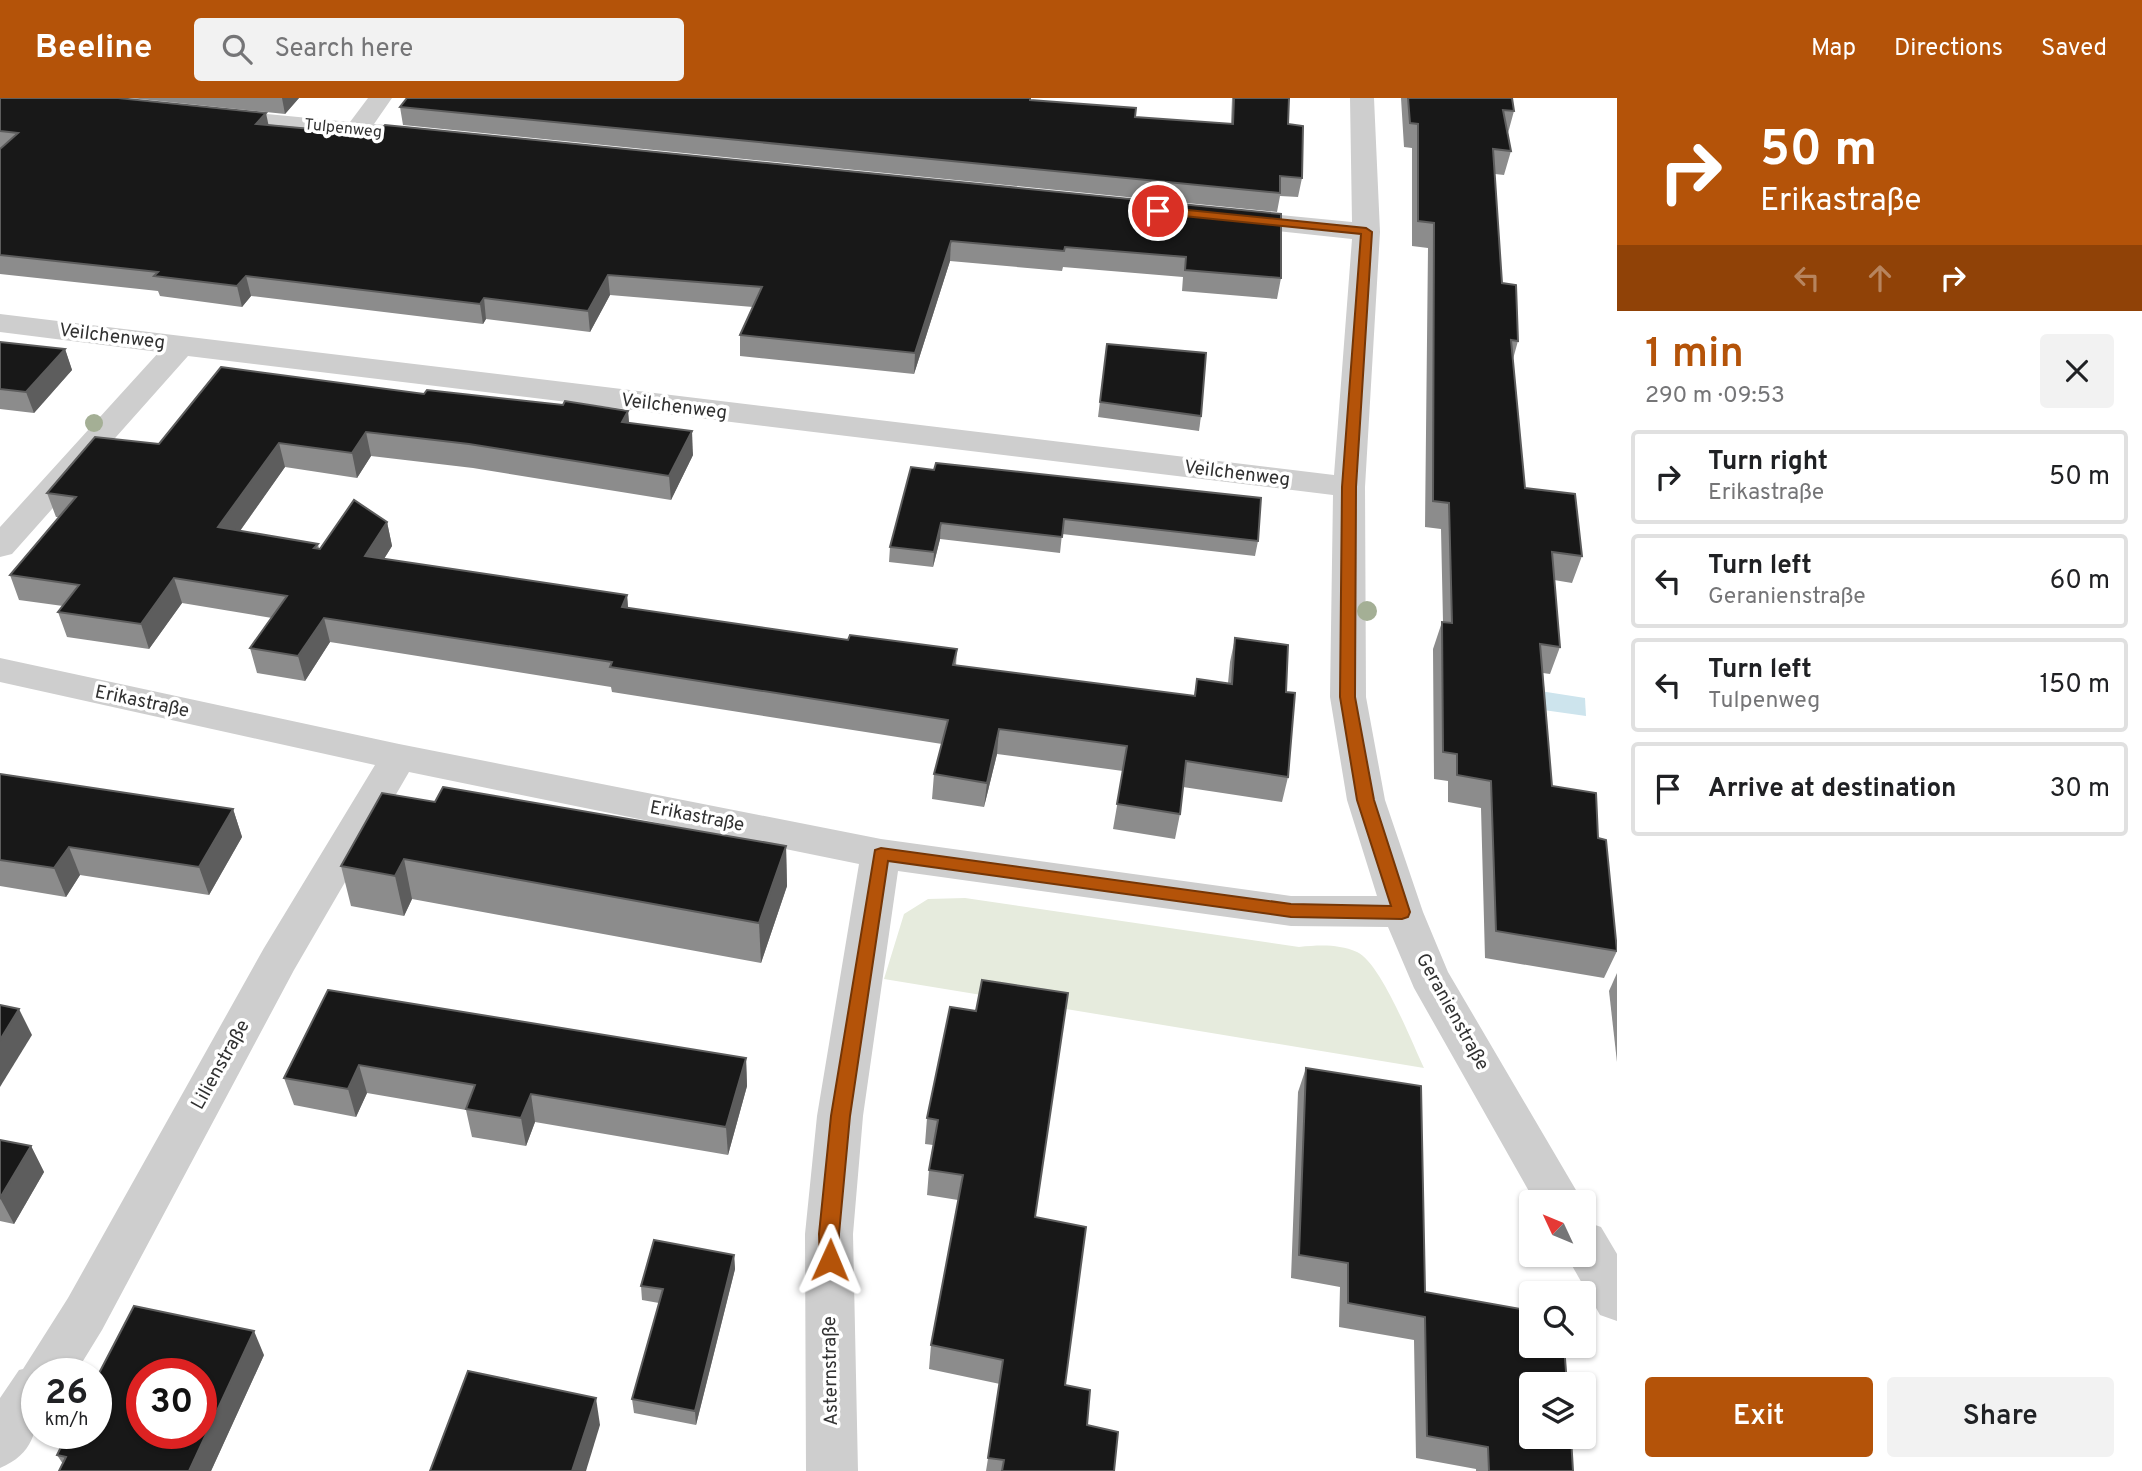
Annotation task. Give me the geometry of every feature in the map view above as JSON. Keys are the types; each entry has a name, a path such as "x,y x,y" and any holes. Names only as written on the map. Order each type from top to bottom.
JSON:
{"street":[{"path":"356,130 380,98"},
{"name":"Geranienstraße","path":"1362,98 1366,232 1349,487 1348,697 1366,800 1402,912 1429,976 1553,1190"},
{"name":"Tulpenweg","path":"198,114 461,140"},
{"path":"1210,216 1366,232"},
{"name":"Veilchenweg","path":"0,323 1349,487"},
{"path":"0,547 182,345"},
{"name":"Erikastraße","path":"0,670 399,757 881,854 1291,911 1402,912"},
{"name":"Lilienstraße","path":"56,1358 85,1314 279,959 399,757"},
{"name":"Asternstraße","path":"832,1471 829,1234 840,1116 881,854"},
{"path":"1596,1263 1617,1299"},
{"path":"0,1443 21,1411"}],"shaded area":[{"path":"965,898 1299,947 1329,946 1357,952 1376,971 1386,987 1424,1068 884,979 904,914 928,899"}],"water":[{"path":"1521,688 1585,698 1586,716 1522,707"}],"building":[{"path":"0,98 118,98 266,113 256,124 377,135 385,125 1281,214 1281,278 1185,270 1186,257 1065,247 1064,251 951,241 915,353 740,335 762,287 608,275 588,311 484,298 480,304 246,276 237,286 154,276 158,272 0,255 0,149 18,133 0,131"},
{"path":"407,98 1030,98 1136,108 1135,117 1233,124 1234,98 1289,98 1288,124 1303,126 1302,178 1280,176 1280,193 400,107"},
{"path":"1408,98 1512,98 1514,111 1503,110 1511,151 1493,149 1502,283 1516,285 1518,341 1511,340 1525,488 1575,494 1582,556 1552,552 1560,647 1540,644 1552,786 1596,793 1598,838 1606,840 1617,951 1496,931 1491,781 1457,775 1457,754 1443,752 1442,622 1452,623 1449,503 1433,501 1434,223 1418,221 1418,124 1410,123"},
{"path":"0,342 65,349 26,392 0,389"},
{"path":"1107,344 1206,353 1201,416 1100,402"},
{"path":"221,367 424,394 427,390 563,405 565,401 628,411 622,422 692,431 669,476 469,444 366,432 352,453 279,443 218,527 318,544 314,548 320,549 354,500 387,522 365,556 627,595 622,607 848,640 850,635 957,649 953,665 1195,696 1197,679 1232,684 1235,638 1288,645 1286,692 1295,693 1288,777 1186,761 1180,814 1117,804 1127,746 999,729 987,783 934,774 948,720 610,667 612,662 324,618 298,656 250,648 287,596 174,578 141,624 58,612 79,585 10,575 76,497 47,493 95,437 159,444"},
{"path":"936,463 1261,498 1258,541 1064,519 1062,537 941,523 934,552 890,547 911,467 934,470"},
{"path":"0,774 233,809 199,867 69,847 54,868 0,860"},
{"path":"443,787 786,846 759,923 404,859 395,876 341,866 382,793 435,802"},
{"path":"982,980 1068,993 1035,1217 1086,1227 1065,1385 1090,1390 1087,1425 1118,1432 1114,1471 1002,1471 1004,1460 988,1458 1003,1360 931,1345 963,1175 929,1170 938,1120 927,1118 950,1007 976,1011"},
{"path":"328,990 746,1058 726,1127 531,1094 521,1118 466,1109 475,1085 359,1065 348,1089 284,1078"},
{"path":"0,1005 19,1009 0,1040"},
{"path":"1306,1068 1421,1086 1425,1292 1519,1309 1519,1358 1565,1358 1566,1372 1519,1372 1519,1449 1572,1449 1573,1471 1489,1471 1488,1447 1427,1436 1425,1317 1348,1303 1348,1263 1299,1255"},
{"path":"0,1140 31,1146 0,1198"},
{"path":"654,1240 734,1255 695,1411 632,1399 663,1289 641,1286"},
{"path":"134,1306 254,1331 217,1411 217,1358 126,1358 126,1449 199,1449 189,1471 59,1471 66,1457 57,1455 60,1449 112,1449 112,1358 107,1358"},
{"path":"468,1371 596,1398 572,1471 430,1471"}],"route":[{"path":"830,1260 829,1234 840,1116 881,854 1291,911 1402,912 1366,800 1348,697 1349,487 1366,232 1158,211"}]}
